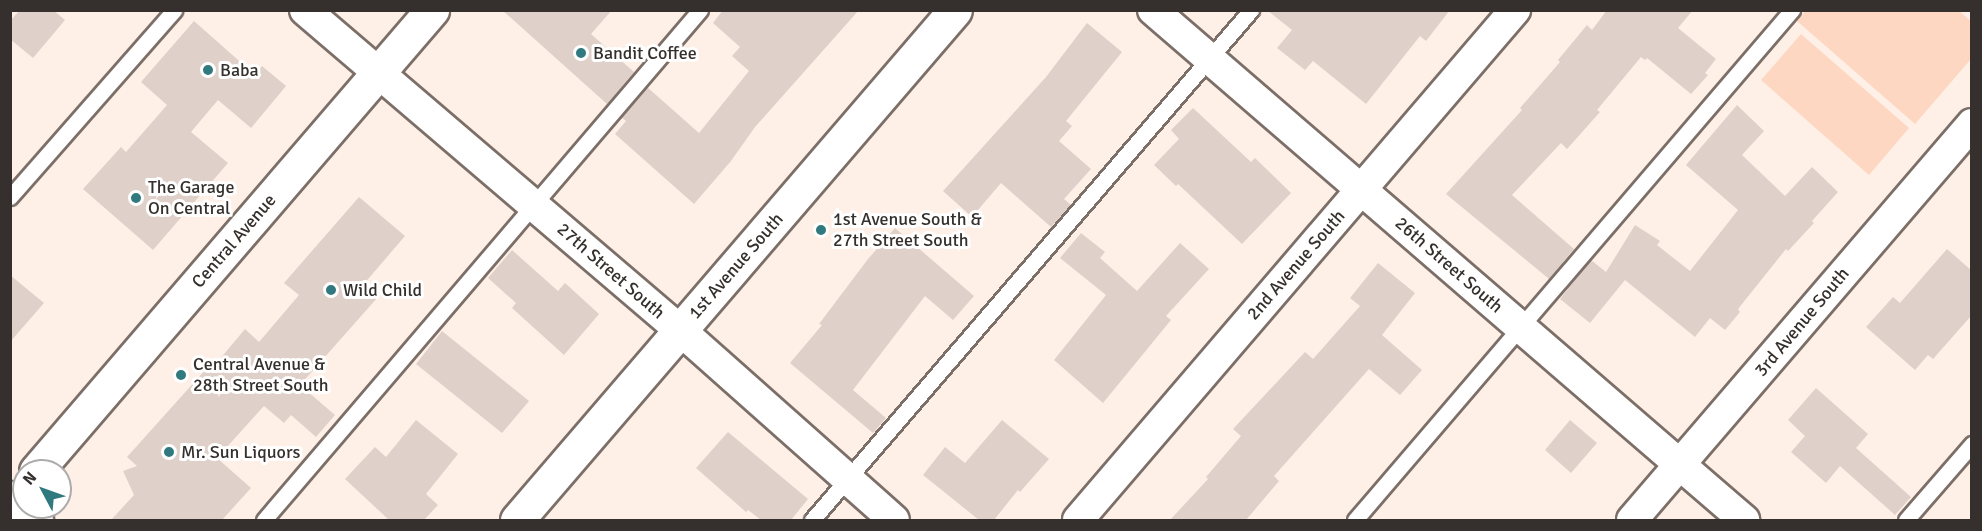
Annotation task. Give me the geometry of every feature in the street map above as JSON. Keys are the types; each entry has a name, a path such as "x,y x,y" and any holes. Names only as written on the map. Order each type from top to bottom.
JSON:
{"main road":[{"name":"Central Avenue","path":"46,459 432,10"},
{"name":"1st Avenue South","path":"517,520 955,10"}],"street":[{"name":"27th Street South","path":"305,10 680,330 894,520"},
{"name":"26th Street South","path":"1153,10 1744,520"},
{"name":"2nd Avenue South","path":"1078,520 1515,10"},
{"name":"3rd Avenue South","path":"1632,520 1971,124"}],"lane":[{"path":"10,197 174,10"},
{"path":"264,520 700,10"},
{"path":"812,520 1251,10"},
{"path":"1355,520 1792,10"},
{"path":"1906,520 1971,444"}],"shaded area":[{"path":"1806,10 1959,11 1971,21 1971,59 1915,124 1797,21"},
{"path":"1801,34 1909,128 1869,175 1761,80"}],"building":[{"path":"20,10 53,10 65,20 33,58 10,39 10,21"},
{"name":"Bandit Coffee","path":"502,10 612,10 591,34 634,72 607,104"},
{"path":"723,10 859,10 755,127 731,161 694,204 615,134 626,121 621,117 647,87 699,133 749,71 732,56 740,47 713,23"},
{"path":"1267,10 1450,10 1426,41 1420,36 1366,104 1313,61 1305,70 1277,48 1292,30"},
{"path":"1607,10 1693,10 1678,28 1716,59 1705,73 1708,75 1691,94 1647,58 1645,60 1641,57 1597,110 1600,112 1567,149 1561,143 1512,195 1574,249 1549,279 1446,194 1522,110 1520,108 1560,62 1558,60 1587,25 1592,30"},
{"path":"194,21 255,75 262,66 286,86 251,128 218,100 191,132 228,163 153,250 83,189 121,147 126,152 167,105 141,82"},
{"path":"1087,23 1122,52 1066,121 1072,126 1059,141 1091,169 1064,199 1071,205 1051,227 1001,183 972,217 943,191 1046,77"},
{"path":"1737,105 1764,131 1742,155 1785,196 1812,167 1838,192 1812,221 1814,223 1788,251 1786,249 1738,309 1740,312 1725,330 1710,318 1695,337 1625,280 1590,323 1560,299 1591,260 1606,272 1635,225 1660,241 1657,245 1690,271 1738,210 1686,165"},
{"path":"1193,108 1251,162 1255,158 1291,193 1242,244 1178,184 1176,186 1154,165 1179,139 1171,130"},
{"path":"359,197 405,236 363,285 378,297 300,385 335,415 316,437 291,415 284,423 264,406 217,458 251,488 222,520 111,520 134,495 123,471 137,466 127,457 206,369 209,372 245,329 259,342 299,295 284,283"},
{"path":"895,228 974,296 953,320 925,296 853,390 886,418 873,433 790,363 822,325 819,324 868,259"},
{"path":"1081,233 1105,252 1100,258 1137,291 1180,243 1209,269 1166,316 1171,320 1103,403 1054,360 1106,295 1060,258"},
{"path":"1947,249 1971,270 1971,316 1933,359 1928,355 1915,370 1866,327 1893,297 1900,303"},
{"path":"512,250 558,291 565,283 599,314 564,355 512,308 516,303 488,278"},
{"path":"1378,263 1415,293 1382,335 1422,370 1400,395 1369,369 1274,476 1279,481 1246,520 1170,520 1208,479 1206,477 1241,436 1233,429 1305,352 1313,359 1360,306 1350,298"},
{"path":"10,275 44,303 10,342"},
{"path":"442,331 529,401 502,433 416,364"},
{"path":"1816,388 1868,434 1856,448 1911,497 1895,515 1840,466 1826,483 1791,452 1805,436 1788,420"},
{"path":"416,420 458,454 426,494 438,505 424,520 389,520 345,479 375,447 386,457"},
{"path":"1002,420 1049,459 1020,492 1018,490 994,520 979,520 923,475 945,447 965,463"},
{"path":"1570,420 1597,443 1571,473 1545,450"},
{"path":"728,432 808,499 791,520 761,520 748,510 746,512 696,468"}],"place":[{"name":"Bandit Coffee","path":"581,53"},
{"name":"Baba","path":"208,70"},
{"name":"The Garage On Central","path":"136,198"},
{"name":"1st Avenue South & 27th Street South","path":"821,230"},
{"name":"Wild Child","path":"331,290"},
{"name":"Central Avenue & 28th Street South","path":"181,375"},
{"name":"Mr. Sun Liquors","path":"169,452"}]}
